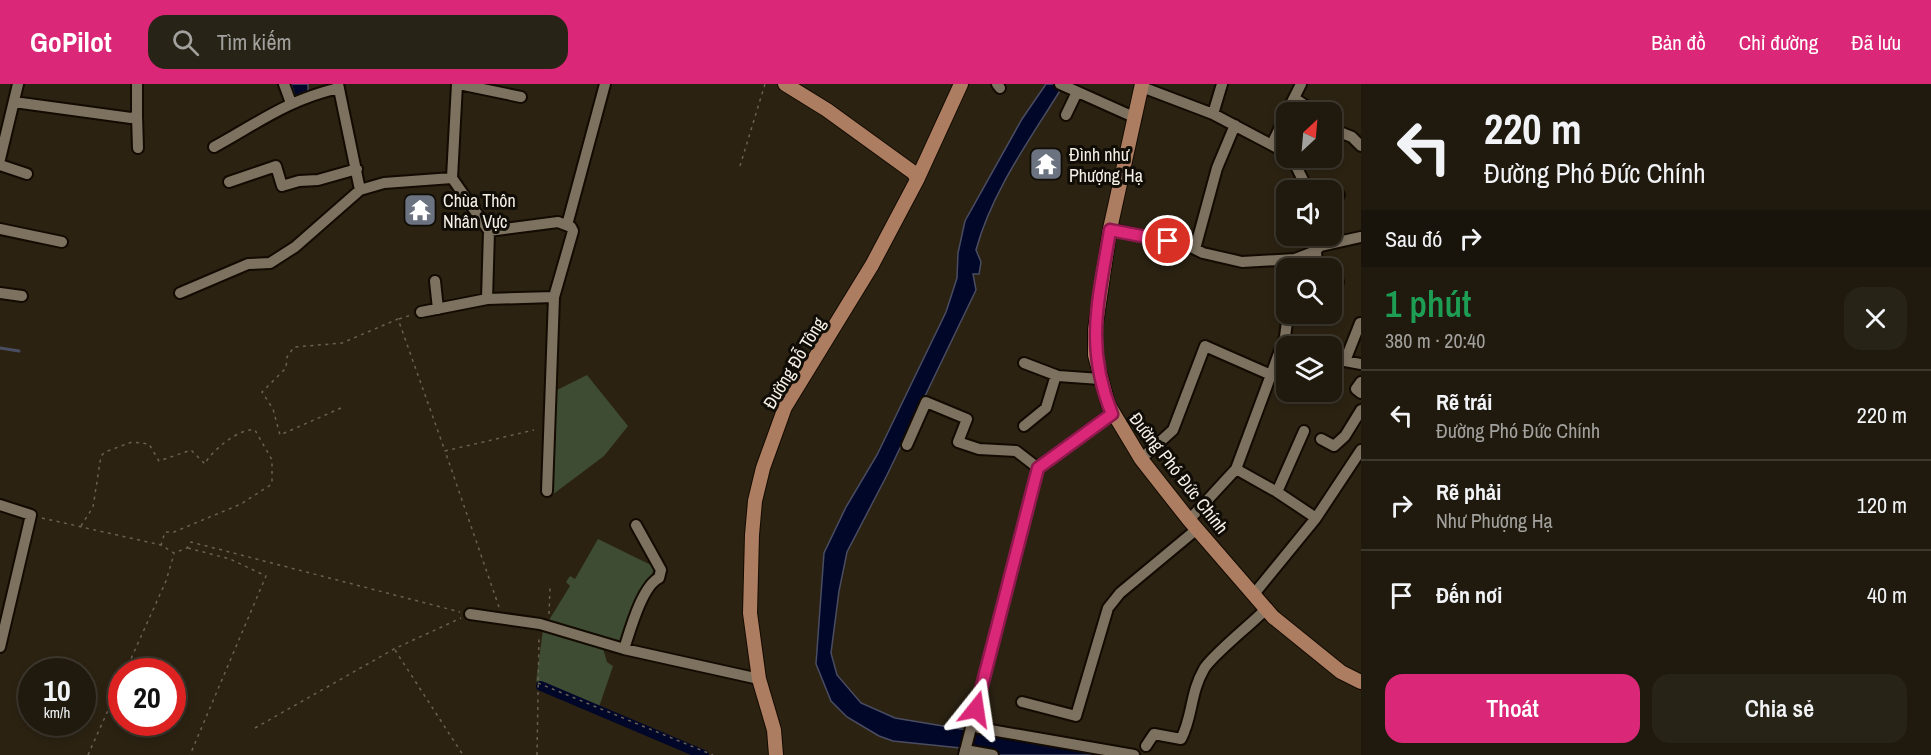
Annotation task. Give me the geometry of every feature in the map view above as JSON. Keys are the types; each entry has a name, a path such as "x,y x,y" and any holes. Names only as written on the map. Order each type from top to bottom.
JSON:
{"main road":[{"path":"786,84 867,138 914,173 917,180"},
{"name":"Đường Đỗ Tông","path":"776,755 774,730 759,679 750,613 755,501 763,468 778,425 795,389 824,347 917,180 961,84"},
{"name":"Đường Phó Đức Chính","path":"1142,85 1110,230 1095,330 1095,355 1100,379 1112,414 1141,459 1273,617 1341,672 1361,682"}],"street":[{"path":"0,159 18,84"},
{"path":"137,84 138,148"},
{"path":"284,84 291,103"},
{"path":"487,299 489,231 452,178 458,84 521,97"},
{"path":"567,225 605,84"},
{"path":"1060,84 1136,118"},
{"path":"1213,114 1222,84"},
{"path":"1292,102 1301,84"},
{"path":"1142,85 1213,114 1276,146"},
{"path":"214,147 267,114 338,86 360,190"},
{"path":"1066,114 1075,91"},
{"path":"1294,98 1300,102"},
{"path":"14,102 93,114 131,118 136,116"},
{"path":"1195,249 1217,168 1235,125"},
{"path":"1342,133 1352,137 1361,146"},
{"path":"1272,144 1276,136"},
{"path":"0,165 27,174"},
{"path":"229,182 276,166 282,186 318,180 357,169"},
{"path":"180,293 248,264 270,263 294,247 360,190 384,183 452,178"},
{"path":"489,231 558,222 567,225 573,231 554,297 547,491"},
{"path":"0,229 62,242"},
{"path":"1110,230 1242,262 1276,263"},
{"path":"1342,240 1361,237"},
{"path":"1302,258 1316,246"},
{"path":"435,281 438,309"},
{"path":"0,293 22,296"},
{"path":"421,312 487,299 554,297"},
{"path":"1360,322 1345,361 1361,364"},
{"path":"1022,702 1076,716 1108,608 1120,593 1193,524 1236,469 1285,337 1287,324"},
{"path":"1141,459 1173,430 1206,346 1271,375"},
{"path":"1024,363 1056,375 1100,379"},
{"path":"1027,424 1046,408 1056,375"},
{"path":"1361,382 1356,390 1361,393"},
{"path":"907,445 926,402 967,419 958,442 978,448 1016,451 1038,468"},
{"path":"1321,440 1334,446 1345,436 1361,410"},
{"path":"993,755 965,751 975,728 1038,468 1112,414"},
{"path":"1277,492 1304,430"},
{"path":"1254,594 1316,518 1361,450"},
{"path":"1236,469 1277,492 1316,518"},
{"path":"0,505 31,515 0,647"},
{"path":"624,649 652,581 663,577 636,525"},
{"path":"1146,746 1150,737 1154,735 1181,739 1188,724 1190,703 1204,667 1267,608"},
{"path":"470,614 540,624 624,649 759,679"},
{"path":"975,728 1134,755"}],"path":[{"path":"740,166 765,84"},
{"path":"340,408 280,435 273,409 262,392 286,368 287,357 294,347 342,343 398,319 421,312"},
{"path":"398,319 504,620"},
{"path":"81,527 93,507 101,456 105,452 140,441 149,444 159,461 191,450 197,459 205,464 206,458 224,442 242,432 255,430 272,460 272,484 241,504 174,532 165,532 162,545"},
{"path":"445,451 534,430"},
{"path":"31,515 162,545 174,553"},
{"path":"188,548 191,542 470,614"},
{"path":"174,553 188,548 230,559 267,576 190,755"},
{"path":"131,658 166,581 174,553"},
{"path":"537,755 540,624 550,612 550,588"},
{"path":"255,728 394,649 470,614"},
{"path":"394,649 463,755"},
{"path":"538,683 713,755"},
{"path":"88,755 108,710"}],"green space":[{"path":"587,375 628,426 604,456 552,495 547,395"},
{"path":"598,539 655,567 620,642 599,635 607,662 613,666 599,707 536,681 543,630 570,586 566,582 570,576 575,579"}],"water":[{"path":"291,84 308,84 308,91 295,96"},
{"path":"1046,84 1064,84 1014,164 992,206 976,250 981,262 979,274 973,274 976,290 887,475 847,552 831,653 837,675 861,703 895,718 1116,755 998,755 961,748 893,741 879,736 847,717 831,701 816,664 824,553 846,507 877,455 946,312 957,278 958,253 965,221 1022,119"}],"waterway":[{"path":"0,348 19,351"},
{"path":"541,686 704,755"}],"place":[{"name":"Đình như Phượng Hạ","path":"1046,164"},
{"name":"Chùa Thôn Nhân Vực","path":"420,210"}],"route":[{"path":"976,709 1038,468 1112,414 1098,367 1094,342 1110,230 1168,241"}]}
